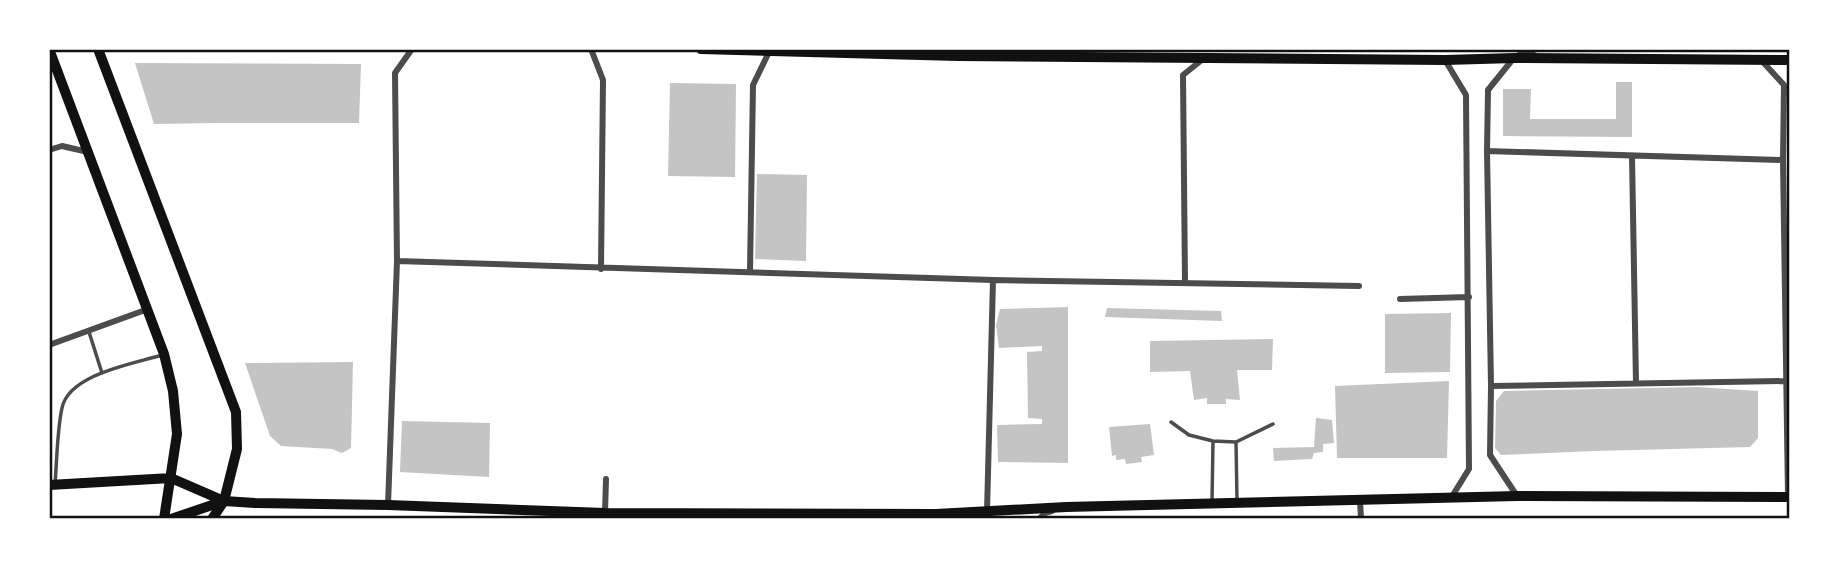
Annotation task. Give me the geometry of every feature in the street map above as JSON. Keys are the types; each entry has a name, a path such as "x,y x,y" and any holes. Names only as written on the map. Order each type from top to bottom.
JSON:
{"main road":[{"path":"49,49 55,77 89,152 164,354 173,391 177,434 164,519"},
{"path":"98,49 236,412 237,449 224,501 212,519"},
{"path":"701,49 1445,60 1517,53 1538,58 1790,60"},
{"path":"52,485 171,478 224,501 605,513 936,514 1066,507 1517,496 1789,497"},
{"path":"171,519 224,501"}],"street":[{"path":"388,505 397,261 395,73 412,49"},
{"path":"592,49 603,80 601,269"},
{"path":"750,271 753,85 769,50"},
{"path":"1517,53 1488,90 1487,151 1490,455 1517,496"},
{"path":"1185,283 1183,75 1205,58"},
{"path":"1445,60 1466,95 1469,297 1469,469 1451,498"},
{"path":"1760,60 1784,85 1789,497"},
{"path":"49,150 62,146 89,152"},
{"path":"1487,151 1783,160"},
{"path":"1632,156 1636,383"},
{"path":"397,261 993,280 1359,286"},
{"path":"987,512 993,280"},
{"path":"1400,299 1469,297"},
{"path":"49,345 148,309"},
{"path":"392,371 402,373"},
{"path":"1491,386 1786,381"},
{"path":"605,513 606,479"},
{"path":"1360,500 1361,519"},
{"path":"1039,519 1045,513 1066,507"},
{"path":"936,514 951,519"}],"lane":[{"path":"89,331 102,373"},
{"path":"52,485 62,406 72,389 93,376 164,354"},
{"path":"1171,422 1189,435 1213,441 1236,442 1273,424"},
{"path":"1212,504 1213,441"},
{"path":"1236,442 1237,503"}],"building":[{"path":"135,63 361,64 359,123 154,124"},
{"path":"1616,82 1632,82 1632,137 1503,136 1503,89 1531,89 1530,119 1616,119"},
{"path":"670,83 736,84 735,177 668,176"},
{"path":"757,174 807,175 806,261 755,259"},
{"path":"1068,307 1068,463 998,462 997,425 1042,424 1042,419 1028,418 1027,352 1042,351 1042,346 999,348 996,325 1000,309"},
{"path":"1107,308 1221,311 1222,321 1105,317"},
{"path":"1451,313 1450,372 1385,373 1385,314"},
{"path":"1273,339 1272,370 1237,370 1240,400 1226,399 1226,404 1207,404 1207,398 1194,400 1190,371 1150,372 1150,341"},
{"path":"353,362 351,448 342,453 332,449 281,446 270,436 245,363"},
{"path":"1449,381 1447,458 1337,458 1335,386"},
{"path":"1697,387 1758,391 1758,438 1750,447 1501,455 1495,448 1496,401 1504,391"},
{"path":"1316,418 1332,420 1334,443 1323,444 1323,452 1314,453 1312,459 1274,461 1273,448 1314,447"},
{"path":"402,421 490,423 489,477 400,472"},
{"path":"1150,424 1154,455 1141,457 1142,462 1126,464 1125,459 1116,460 1116,455 1112,456 1109,427"}]}
